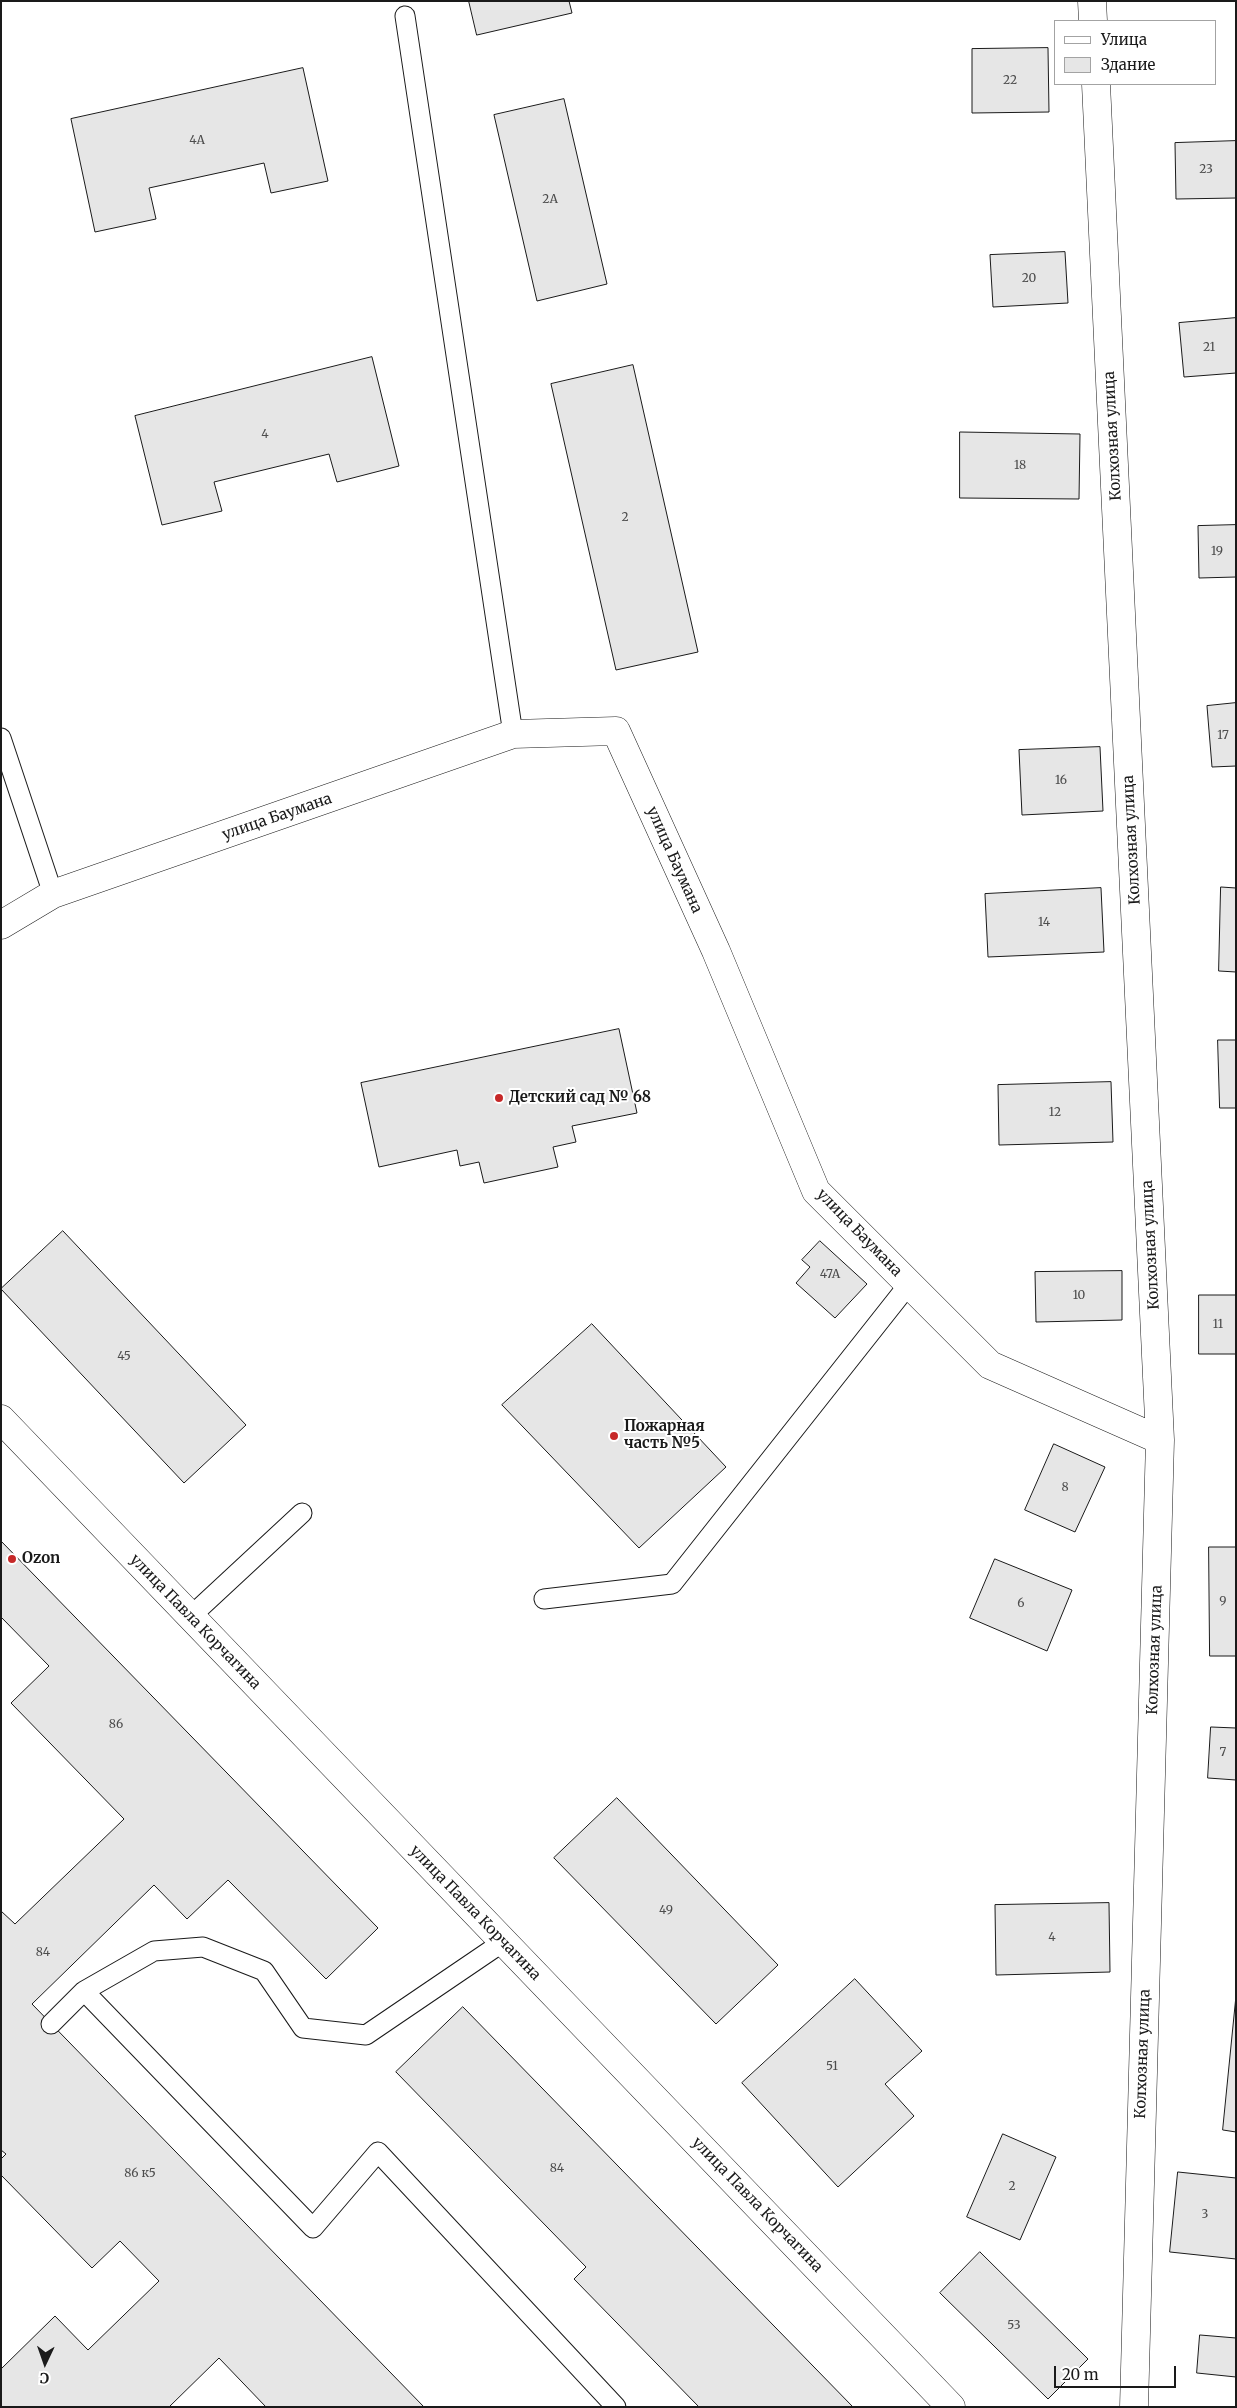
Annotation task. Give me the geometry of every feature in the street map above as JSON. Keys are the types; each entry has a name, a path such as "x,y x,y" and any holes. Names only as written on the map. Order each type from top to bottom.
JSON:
{"street":[{"path":"1092,1 1093,20"},
{"name":"Колхозная улица","path":"1096,85 1160,1440 1134,2407"},
{"name":"улица Баумана","path":"1,925 53,894 513,734 616,731 716,951 816,1191 990,1365 1160,1440"},
{"name":"улица Павла Корчагина","path":"1,1419 951,2407"}],"lane":[{"path":"405,16 513,734"},
{"path":"1,738 53,894"},
{"path":"544,1599 672,1584 909,1284"},
{"path":"190,1616 302,1513"},
{"path":"51,2024 84,1991 154,1951 203,1947 264,1971 303,2028 366,2035 503,1942"},
{"path":"84,1991 313,2228 378,2152 616,2407"}],"building":[{"path":"469,1 569,1 572,13 477,35"},
{"path":"1048,48 1049,112 972,113 972,49"},
{"path":"303,68 328,181 271,193 264,163 149,188 156,219 95,232 71,119"},
{"path":"564,99 607,284 537,301 494,115"},
{"path":"1236,141 1236,198 1176,199 1175,143"},
{"path":"1065,252 1068,303 993,307 990,255"},
{"path":"1236,318 1236,373 1184,377 1179,323"},
{"path":"372,357 399,466 337,482 329,454 214,482 222,511 162,525 135,416"},
{"path":"633,365 698,652 616,670 551,384"},
{"path":"960,432 1080,434 1079,499 960,498"},
{"path":"1236,525 1236,577 1199,578 1198,526"},
{"path":"1236,703 1236,766 1212,767 1207,706"},
{"path":"1100,747 1103,811 1022,815 1019,750"},
{"path":"1221,887 1236,888 1236,972 1219,971"},
{"path":"1101,888 1104,952 988,957 985,894"},
{"name":"Детский сад № 68","path":"619,1029 637,1113 572,1126 576,1142 553,1147 558,1167 484,1183 479,1162 460,1166 457,1150 379,1167 361,1083"},
{"path":"1218,1040 1236,1040 1236,1108 1220,1108"},
{"path":"1111,1082 1113,1142 999,1145 998,1085"},
{"path":"63,1231 246,1425 184,1483 1,1289"},
{"path":"820,1241 867,1284 835,1318 796,1283 810,1267 802,1260"},
{"path":"1122,1271 1122,1320 1036,1322 1035,1272"},
{"path":"1199,1295 1236,1295 1236,1354 1199,1354"},
{"name":"Пожарная часть №5","path":"592,1324 726,1467 639,1548 502,1405"},
{"path":"1054,1444 1105,1467 1075,1532 1025,1510"},
{"path":"1,1541 378,1928 326,1979 228,1880 187,1919 154,1885 32,2004 424,2407 266,2407 219,2358 169,2407 1,2407 1,2369 55,2316 88,2350 159,2281 120,2241 92,2268 1,2175 1,2159 6,2154 1,2150 1,1911 15,1924 124,1819 11,1703 49,1666 1,1617"},
{"path":"1209,1547 1236,1547 1236,1656 1210,1656"},
{"path":"995,1559 1072,1590 1047,1651 970,1618"},
{"path":"1211,1727 1236,1728 1236,1780 1208,1778"},
{"path":"617,1798 778,1965 716,2024 554,1858"},
{"path":"1109,1903 1110,1972 996,1975 995,1905"},
{"path":"855,1979 922,2051 885,2084 914,2116 838,2187 742,2083"},
{"path":"1236,1996 1236,2132 1223,2130"},
{"path":"463,2007 853,2407 699,2407 574,2279 586,2267 396,2072"},
{"path":"1003,2134 1056,2157 1020,2240 967,2217"},
{"path":"1178,2172 1236,2178 1236,2259 1170,2252"},
{"path":"980,2252 1088,2359 1048,2399 940,2293"},
{"path":"1200,2335 1236,2338 1236,2377 1197,2373"}],"place":[{"name":"Детский сад № 68","path":"499,1098"},
{"name":"Пожарная часть №5","path":"614,1436"},
{"name":"Ozon","path":"12,1559"}]}
